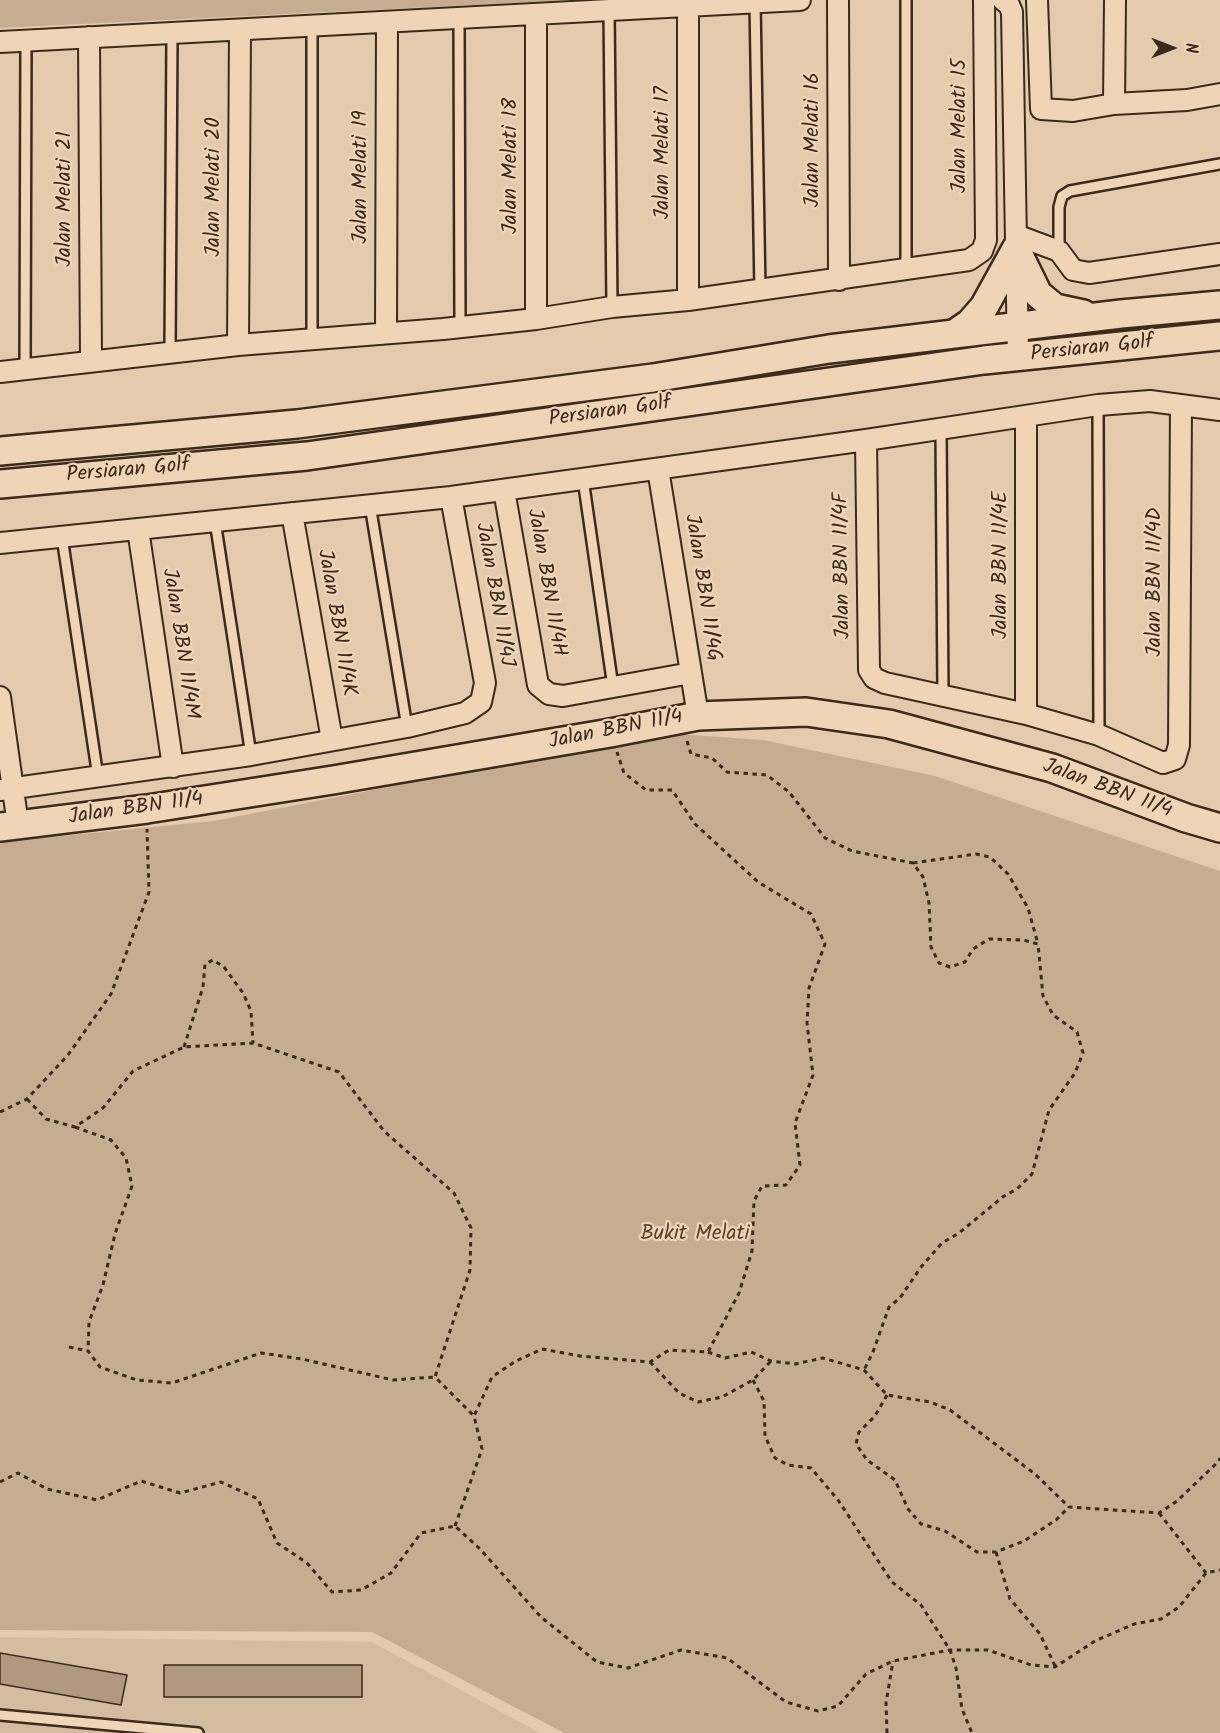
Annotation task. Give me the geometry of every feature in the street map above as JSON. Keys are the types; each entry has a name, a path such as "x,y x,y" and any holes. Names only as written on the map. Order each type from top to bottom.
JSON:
{"street":[{"path":"0,42 800,0"},
{"name":"Jalan Melati 16","path":"838,0 839,280"},
{"name":"Jalan Melati 15","path":"906,269 969,260 982,251 986,240 984,0"},
{"path":"1003,0 1009,4 1012,12 1018,357"},
{"path":"1037,0 1041,109 1073,111 1114,104 1187,100 1220,94"},
{"path":"1114,104 1115,0"},
{"name":"Jalan Melati 17","path":"688,5 688,300"},
{"name":"Jalan Melati 18","path":"536,14 536,319"},
{"name":"Jalan Melati 19","path":"386,332 387,22"},
{"name":"Jalan Melati 20","path":"238,345 240,30"},
{"name":"Jalan Melati 21","path":"89,37 91,361"},
{"path":"985,130 1014,130"},
{"path":"1016,242 1059,251 1073,270 1089,273 1220,254"},
{"path":"1016,242 1038,294 1055,308 1094,317"},
{"path":"954,334 970,323 984,307 1016,242"},
{"path":"0,372 238,345 536,319 612,307 760,291 906,269"},
{"name":"Persiaran Golf","path":"0,451 297,424 653,378 829,349 1094,317 1220,305"},
{"name":"Persiaran Golf","path":"0,484 308,456 1018,357 1220,336"},
{"path":"0,543 451,497 866,440 1098,405 1150,401 1220,410"},
{"name":"Jalan BBN 11/4D","path":"1099,735 1163,763 1175,759 1179,745 1181,405"},
{"name":"Jalan BBN 11/4E","path":"1026,416 1026,714"},
{"name":"Jalan BBN 11/4F","path":"866,440 869,670 874,678 885,683 943,696"},
{"name":"Jalan BBN 11/4G","path":"658,469 691,673 689,717"},
{"name":"Jalan BBN 11/4H","path":"504,490 538,685 549,694 563,696 613,687"},
{"name":"Jalan BBN 11/4J","path":"407,727 465,713 481,702 485,683 451,497"},
{"name":"Jalan BBN 11/4K","path":"291,513 332,740"},
{"name":"Jalan BBN 11/4M","path":"138,529 173,767"},
{"path":"613,687 691,673"},
{"path":"943,696 1026,714 1099,735"},
{"path":"0,697 9,826"},
{"name":"Jalan BBN 11/4","path":"9,826 147,810 610,733 689,717 806,712 889,724 1052,768 1186,819 1220,828"},
{"path":"7,789 251,755 407,727"}],"lane":[{"path":"906,0 906,269"},
{"path":"755,2 760,291"},
{"path":"609,9 612,307"},
{"path":"459,18 460,327"},
{"path":"312,26 312,338"},
{"path":"170,352 172,33"},
{"path":"25,369 26,41"},
{"path":"1059,251 1059,207 1062,196 1070,191 1188,172 1220,164"},
{"path":"1098,405 1099,735"},
{"path":"941,429 943,696"},
{"path":"583,479 613,687"},
{"path":"369,505 407,727"},
{"path":"214,521 251,755"},
{"path":"62,537 98,777"},
{"path":"0,1715 198,1733"}],"path":[{"path":"689,717 691,754 712,758 727,772 767,775 789,792 825,838 852,851 913,863 976,854 990,857 1008,874 1028,908 1038,944 1043,996 1053,1015 1077,1032 1083,1053 1076,1073 1049,1110 1032,1174 1017,1190 1004,1196 959,1233 942,1243 921,1267 900,1298 889,1307 864,1370"},
{"path":"610,733 624,773 646,790 672,790 695,824 758,882 811,914 825,944 809,988 807,1023 813,1075 795,1123 800,1165 786,1185 762,1186 754,1201 752,1251 749,1261 739,1293 708,1352"},
{"path":"0,1112 27,1099 68,1055 111,994 149,892 147,810"},
{"path":"913,863 923,877 930,903 931,947 939,963 950,968 965,962 973,949 988,939 1023,940 1038,944"},
{"path":"184,1047 203,987 205,964 213,960 224,967 243,993 251,1011 253,1043"},
{"path":"75,1127 103,1108 133,1071 184,1047 253,1043 339,1072 384,1131 454,1193 471,1228 470,1270 435,1377"},
{"path":"27,1099 46,1119 111,1140 126,1158 132,1186 115,1234 103,1285 89,1322 88,1351"},
{"path":"69,1347 88,1351 100,1366 137,1380 172,1383 261,1353 302,1359 393,1380 435,1377 474,1416 483,1449 455,1526"},
{"path":"474,1416 492,1377 516,1360 542,1348 580,1356 650,1362 669,1350 708,1352 726,1358 751,1352 771,1361 795,1364 823,1358 864,1370 887,1395 930,1402 950,1410 1035,1474 1069,1507 1160,1513 1177,1501 1220,1458"},
{"path":"650,1362 679,1393 698,1402 722,1397 753,1380 771,1361"},
{"path":"753,1380 764,1401 765,1436 774,1458 788,1465 811,1468 838,1500 892,1582 921,1605 950,1650 956,1668 962,1709 972,1733"},
{"path":"887,1395 875,1416 859,1432 856,1444 867,1460 895,1480 908,1509 921,1524 945,1530 977,1552 996,1552 1024,1541 1056,1520 1069,1507"},
{"path":"0,1482 18,1473 47,1489 97,1500 141,1482 180,1493 221,1482 258,1499 277,1542 307,1563 332,1592 361,1590 391,1573 421,1533 455,1526"},
{"path":"1160,1513 1206,1573"},
{"path":"455,1526 480,1549 541,1617 597,1662 628,1668 681,1650 727,1658 786,1702 818,1711 838,1706 866,1674 893,1661 950,1650 988,1650 1031,1665 1055,1667 1095,1641 1134,1624 1161,1619 1179,1607 1206,1573 1220,1570"},
{"path":"996,1552 1011,1599 1040,1634 1055,1667"},
{"path":"887,1733 886,1703 893,1661"}],"shaded area":[{"path":"0,1637 372,1642 540,1733 0,1733"}],"green space":[{"path":"0,0 574,0 0,28"},
{"name":"Bukit Melati","path":"665,733 763,740 935,776 1220,871 1220,1733 564,1733 372,1632 0,1630 0,842 214,821"}],"building":[{"path":"0,1653 127,1675 121,1705 0,1684"},
{"path":"164,1665 362,1665 362,1697 164,1697"}]}
